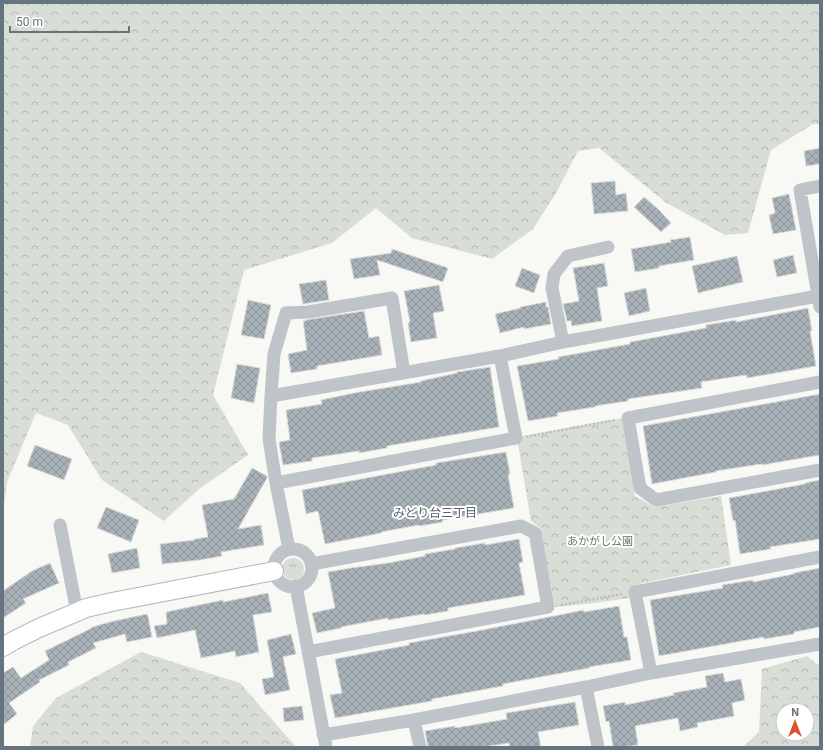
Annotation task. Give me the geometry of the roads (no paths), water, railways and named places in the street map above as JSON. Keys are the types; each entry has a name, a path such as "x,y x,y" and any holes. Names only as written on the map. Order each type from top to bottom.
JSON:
{"street":[{"path":"271,396 500,356 562,342 819,302 800,190 820,186"},
{"path":"562,342 552,288 554,274 568,256 608,247"},
{"path":"289,549 269,439 274,354 286,313 308,312 392,298 404,372"},
{"path":"276,483 516,438 500,356"},
{"path":"820,382 628,418 640,488 656,500 820,470"},
{"path":"60,525 77,612"},
{"path":"308,652 548,607 535,533 521,526 311,564"},
{"path":"289,549 294,549 305,553 311,564 310,575 307,580 296,586 282,583 278,580 274,571 274,565 279,555 289,549"},
{"path":"652,673 635,592 820,557"},
{"path":"4,643 86,608 274,571"},
{"path":"296,586 324,741 414,720 652,673 820,644"},
{"path":"586,687 598,747"},
{"path":"414,720 420,747"}],"district":[{"name":"みどり台三丁目","path":"435,513"}],"park label":[{"name":"あかがし公園","path":"600,541"}]}
